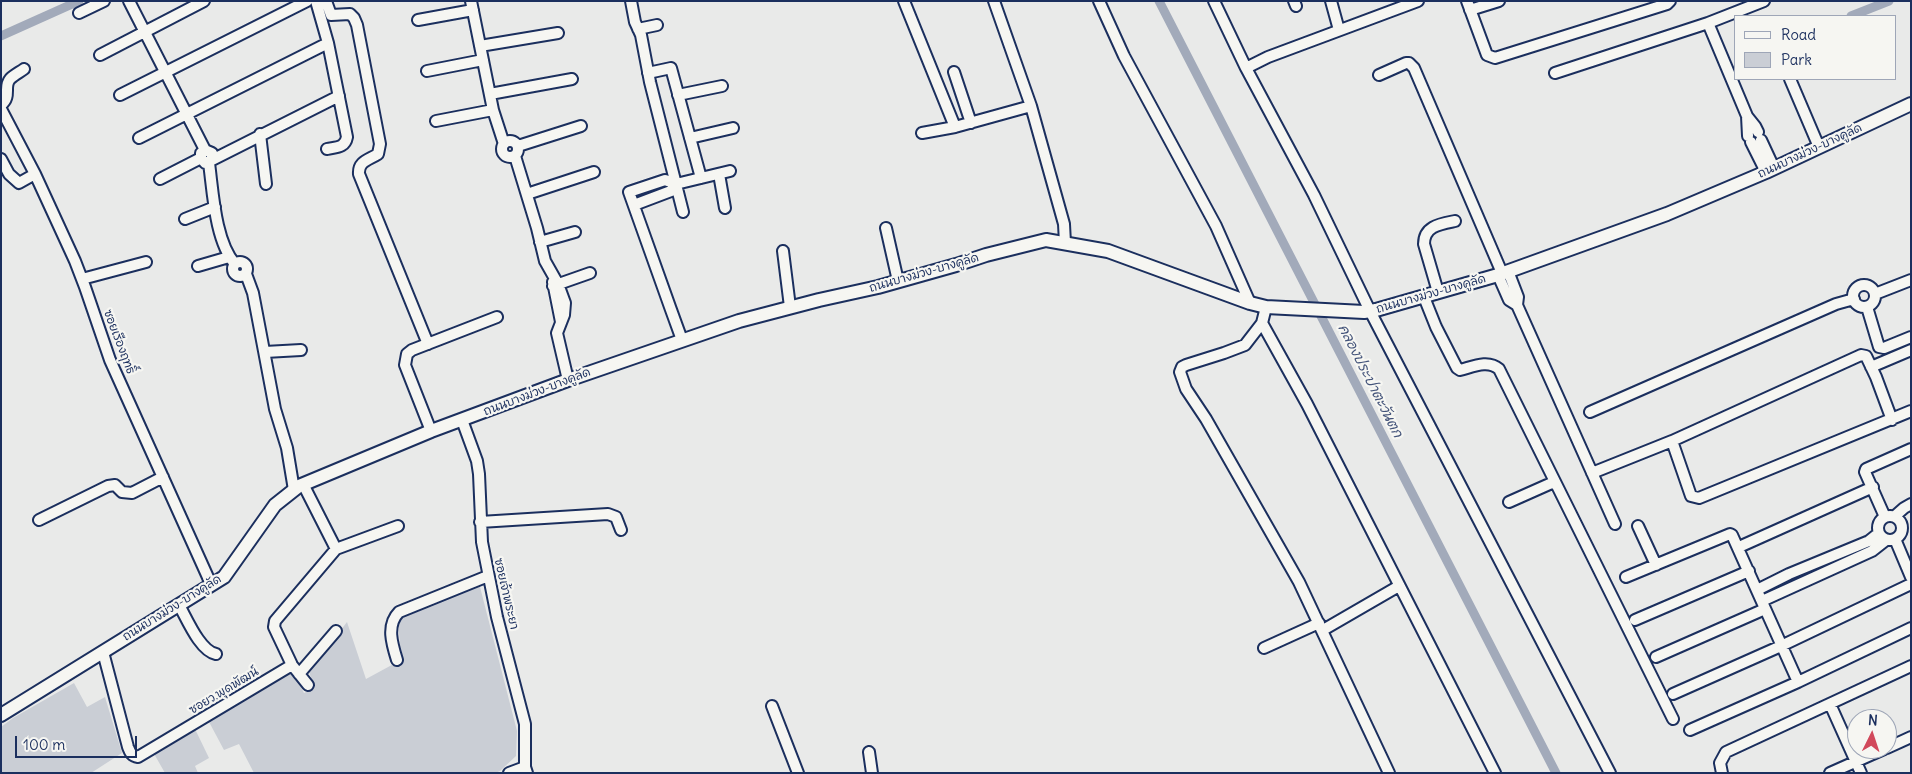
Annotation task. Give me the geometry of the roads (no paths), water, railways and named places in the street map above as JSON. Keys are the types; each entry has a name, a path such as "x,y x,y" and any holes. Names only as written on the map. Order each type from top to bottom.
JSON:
{"street":[{"path":"79,13 104,1"},
{"path":"129,1 187,114 207,158 223,243 232,260 232,270 239,277 246,274 253,293 275,409 298,487 336,549"},
{"path":"100,54 204,1"},
{"path":"120,95 307,1"},
{"path":"316,1 328,43 346,140 342,146 327,149"},
{"path":"326,1 332,15 350,14 357,24 380,144 378,154 359,166 358,174 428,344"},
{"path":"631,1 683,212"},
{"path":"904,1 955,127"},
{"path":"994,1 1031,106 1064,224 1066,243"},
{"path":"1098,1 1124,56 1216,226 1250,303"},
{"path":"1214,1 1246,68 1314,195 1367,312 1610,773"},
{"path":"1332,1 1339,30"},
{"path":"1246,68 1268,57 1418,1"},
{"path":"1499,1 1468,6 1487,55 1495,58 1667,4 1670,1"},
{"path":"1555,73 1708,23 1739,5 1764,1"},
{"path":"418,20 472,6 493,110 504,144 511,141 516,151 545,262 565,303 558,341 568,380"},
{"path":"1708,23 1747,116 1754,138 1770,170"},
{"path":"638,29 657,25"},
{"path":"480,46 558,33"},
{"path":"139,138 328,43"},
{"path":"426,71 483,60"},
{"path":"1379,75 1406,63 1409,63 1414,68 1503,273 1518,296 1517,305 1614,524"},
{"path":"648,73 671,68 701,178"},
{"path":"1,105 6,101 8,82 24,69"},
{"path":"954,72 971,122"},
{"path":"490,94 572,79"},
{"path":"1790,80 1819,147"},
{"path":"678,94 722,86"},
{"path":"160,179 339,96"},
{"name":"ถนนบางม่วง-บางคูลัด","path":"1,715 224,577 275,505 298,487 431,431 568,380 739,321 898,281 1046,240 1108,251 1250,303 1272,308 1367,312 1503,273 1667,214 1770,170 1911,104"},
{"path":"922,133 955,127 1031,106"},
{"name":"ซอยเรืองฤทธิ์","path":"1,109 35,174 82,279 106,351 211,584"},
{"path":"436,121 493,110"},
{"path":"516,151 581,126"},
{"path":"690,138 733,128"},
{"path":"260,134 266,184"},
{"path":"1,159 9,174 18,183 35,174"},
{"path":"527,194 594,172"},
{"path":"682,340 629,192 665,180 676,184 730,172"},
{"path":"719,174 725,208"},
{"path":"634,205 671,191 676,184"},
{"path":"184,219 215,207"},
{"path":"1438,292 1424,244 1424,236 1430,229 1455,221"},
{"path":"886,228 898,281"},
{"path":"540,242 575,232"},
{"path":"783,251 790,307"},
{"path":"198,266 232,260"},
{"path":"82,279 146,262"},
{"path":"555,283 590,273"},
{"path":"1875,294 1911,280"},
{"path":"1862,286 1870,287 1875,294 1874,302 1867,307 1858,306 1854,299 1855,290 1862,286"},
{"path":"1424,297 1436,328 1457,368 1460,370 1485,364 1493,364 1499,368 1673,719"},
{"path":"1590,412 1836,304 1854,299"},
{"path":"1867,307 1879,347 1884,348 1911,337"},
{"path":"1272,308 1244,345 1186,365 1182,367 1180,372 1186,388 1299,582 1389,773"},
{"path":"431,431 405,365 407,354 412,350 497,317"},
{"path":"1262,323 1307,404 1495,773"},
{"path":"265,352 301,350"},
{"path":"1871,367 1911,350"},
{"path":"1592,473 1672,441 1862,355 1866,356 1892,420"},
{"path":"1672,441 1691,496 1696,498 1911,411"},
{"name":"ซอยเจ้าพระยา","path":"462,420 477,461 480,522 488,576 525,724 526,770"},
{"path":"1656,657 1872,551 1894,535 1902,523 1890,516 1865,472 1866,469 1911,449"},
{"path":"39,520 108,486 115,485 122,492 132,493 162,477"},
{"path":"1509,502 1554,482"},
{"path":"1739,547 1873,487"},
{"path":"1911,504 1879,523 1894,535 1911,578"},
{"path":"480,522 608,514 616,517 621,530"},
{"path":"308,685 292,664 274,627 275,621 336,549 398,526"},
{"path":"1638,526 1656,565"},
{"path":"1626,577 1730,534 1732,535 1798,682"},
{"path":"1757,590 1869,541 1894,535"},
{"path":"1825,560 1830,570"},
{"path":"1635,620 1749,571"},
{"path":"397,660 390,633 392,623 399,612 488,576"},
{"path":"1673,694 1781,646 1911,584"},
{"path":"1264,648 1321,626 1399,586"},
{"path":"179,605 204,648 216,654"},
{"path":"1690,730 1798,682 1911,628"},
{"path":"299,674 336,631"},
{"name":"ซอยว.พุดพัฒน์","path":"103,652 128,747 133,756 138,756 292,664"},
{"path":"1722,773 1720,763 1726,752 1911,666"},
{"path":"1830,704 1862,773"},
{"path":"772,706 798,773"},
{"path":"1897,743 1911,737"},
{"path":"870,752 872,773"},
{"path":"1830,773 1861,759"},
{"path":"509,773 526,770"}],"waterway":[{"path":"1,36 79,1"},
{"name":"คลองประปาตะวันตก","path":"1159,1 1556,773"},
{"path":"1854,15 1889,1"}]}
